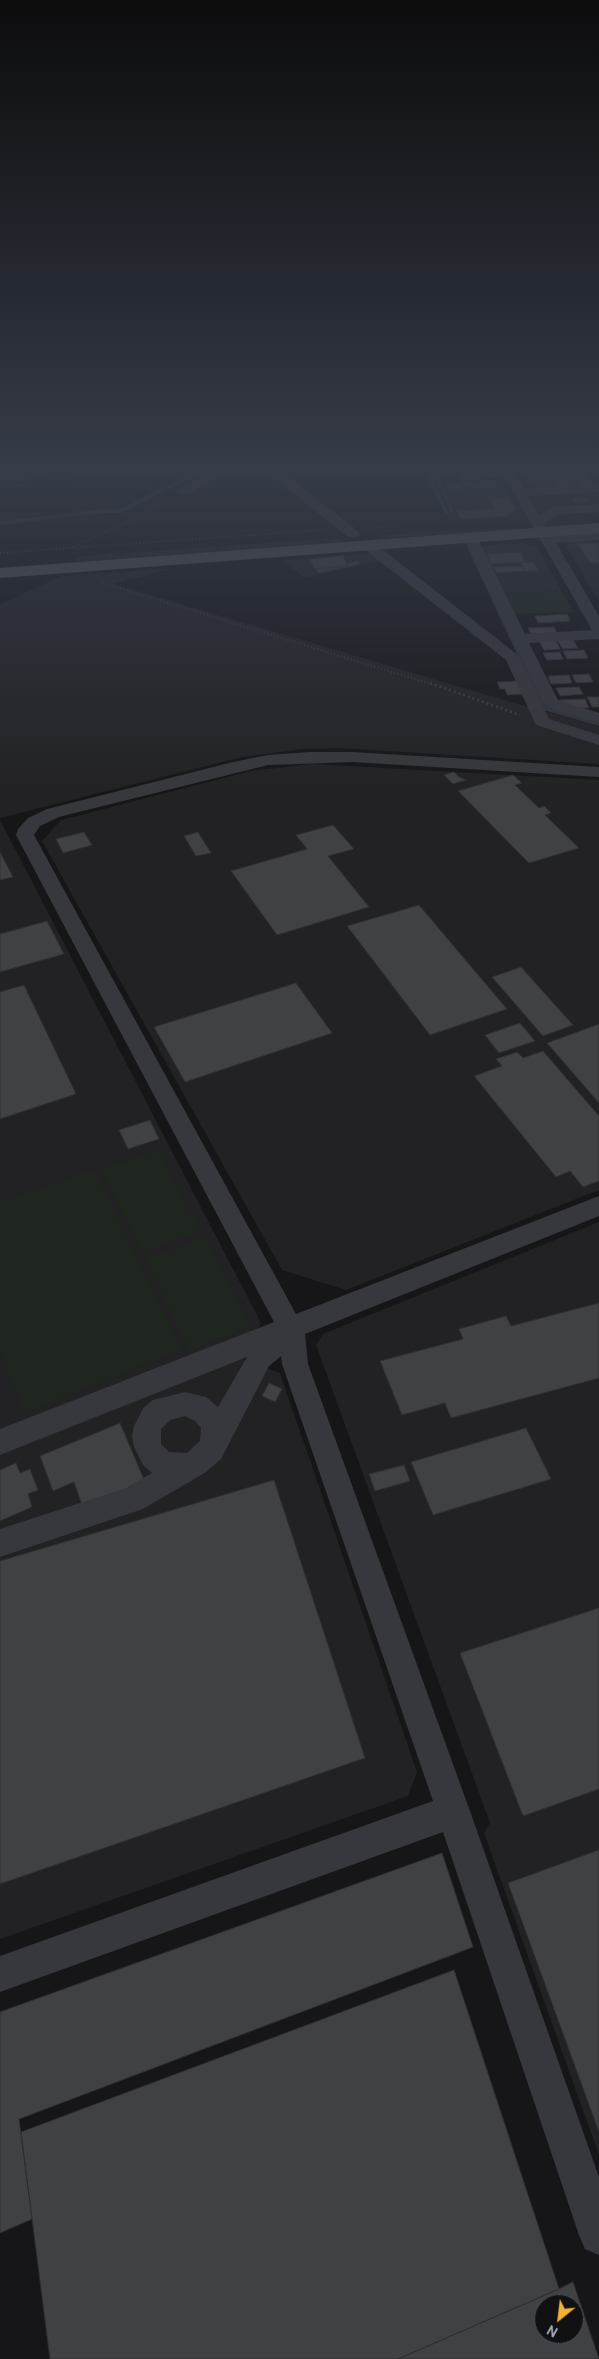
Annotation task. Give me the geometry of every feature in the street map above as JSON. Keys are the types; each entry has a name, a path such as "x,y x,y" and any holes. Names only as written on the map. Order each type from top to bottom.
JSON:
{"street":[{"path":"409,577 513,658 542,722 599,740"},
{"path":"490,577 551,703 599,718"},
{"path":"569,577 599,629"},
{"path":"521,639 599,634"},
{"path":"599,772 352,757 268,760 233,767 53,813 43,817 26,829 25,835 27,842 291,1329 295,1364 453,1811 599,2235"},
{"path":"0,1442 291,1329 599,1206"},
{"path":"0,1543 133,1499 196,1463 211,1450 260,1358 291,1329"},
{"path":"196,1463 184,1467 173,1466 162,1463 153,1456 148,1447 146,1436 148,1426 154,1416 163,1409 174,1405 196,1406 206,1412 212,1420 216,1430 215,1440"},
{"path":"0,1974 453,1811"}],"path":[{"path":"85,577 458,692 542,722"}],"shaded area":[{"path":"59,577 139,577 113,584 511,702 599,726 599,764 338,748 303,749 242,757 0,818 0,605"},
{"path":"481,577 485,577 547,705 552,709 599,722 599,726 543,710"},
{"path":"495,577 554,577 562,591 503,594"},
{"path":"585,577 599,577 599,601"},
{"path":"562,591 574,612 513,614 503,594"},
{"path":"312,764 599,780 599,1190 346,1290 282,1270 42,841 61,820 251,771"},
{"path":"0,820 261,1323 257,1331 0,1434"},
{"path":"157,1150 201,1231 143,1253 101,1169"},
{"path":"94,1169 182,1349 24,1413 0,1349 0,1202"},
{"path":"599,1222 599,2155 484,1833 490,1823 316,1345 323,1334"},
{"path":"204,1237 251,1327 190,1351 145,1259"},
{"path":"241,1358 280,1373 417,1772 408,1796 0,1939 0,1453"}],"building":[{"path":"567,614 570,621 538,623 535,616"},
{"path":"554,627 557,633 531,634 528,628"},
{"path":"572,638 578,648 563,649 557,640"},
{"path":"555,639 560,649 544,650 539,641"},
{"path":"584,650 588,658 567,659 563,651"},
{"path":"560,652 563,659 547,660 543,653"},
{"path":"589,674 593,682 576,683 572,675"},
{"path":"569,675 572,683 551,684 548,676"},
{"path":"518,681 522,694 507,695 505,689 500,689 497,682"},
{"path":"579,687 583,694 560,696 556,688"},
{"path":"587,697 599,697 599,707 592,707"},
{"path":"585,699 589,708 574,708 561,704 559,700"},
{"path":"454,772 466,780 453,784 444,775"},
{"path":"513,775 522,783 515,785 539,808 544,806 551,813 545,815 579,848 529,863 458,791"},
{"path":"333,825 354,849 328,856 369,907 277,935 231,871 307,849 296,835"},
{"path":"84,832 92,845 63,853 56,839"},
{"path":"198,832 211,853 196,856 184,836"},
{"path":"0,852 13,877 0,880"},
{"path":"419,905 507,1009 430,1035 347,926"},
{"path":"47,921 64,954 0,972 0,934"},
{"path":"521,967 573,1025 543,1036 492,977"},
{"path":"296,983 332,1033 185,1082 154,1027"},
{"path":"24,985 76,1094 0,1119 0,992"},
{"path":"520,1023 535,1041 499,1053 485,1035"},
{"path":"599,1024 599,1103 547,1043"},
{"path":"543,1051 599,1116 599,1181 583,1187 570,1171 556,1177 474,1076 502,1066 496,1059 517,1052 523,1058"},
{"path":"150,1120 159,1139 128,1149 119,1130"},
{"path":"599,1303 599,1378 451,1418 445,1403 402,1415 380,1361 463,1339 459,1329 506,1316 511,1326"},
{"path":"269,1383 282,1389 275,1402 262,1396"},
{"path":"120,1423 145,1482 83,1508 74,1482 53,1491 40,1456"},
{"path":"526,1428 551,1479 433,1515 411,1462"},
{"path":"16,1463 20,1473 30,1469 38,1490 28,1494 32,1507 0,1521 0,1470"},
{"path":"404,1465 410,1481 375,1491 369,1474"},
{"path":"274,1480 365,1758 0,1884 0,1561"},
{"path":"599,1608 599,1789 523,1816 460,1653"},
{"path":"599,1850 599,2132 508,1883"},
{"path":"442,1853 473,1947 19,2119 32,2219 0,2233 0,2012"},
{"path":"454,1970 559,2289 548,2294 534,2294 534,2300 398,2359 50,2359 21,2132"},
{"path":"573,2282 577,2294 548,2294"},
{"path":"534,2300 534,2344 584,2344 584,2315 599,2359 398,2359"}]}
